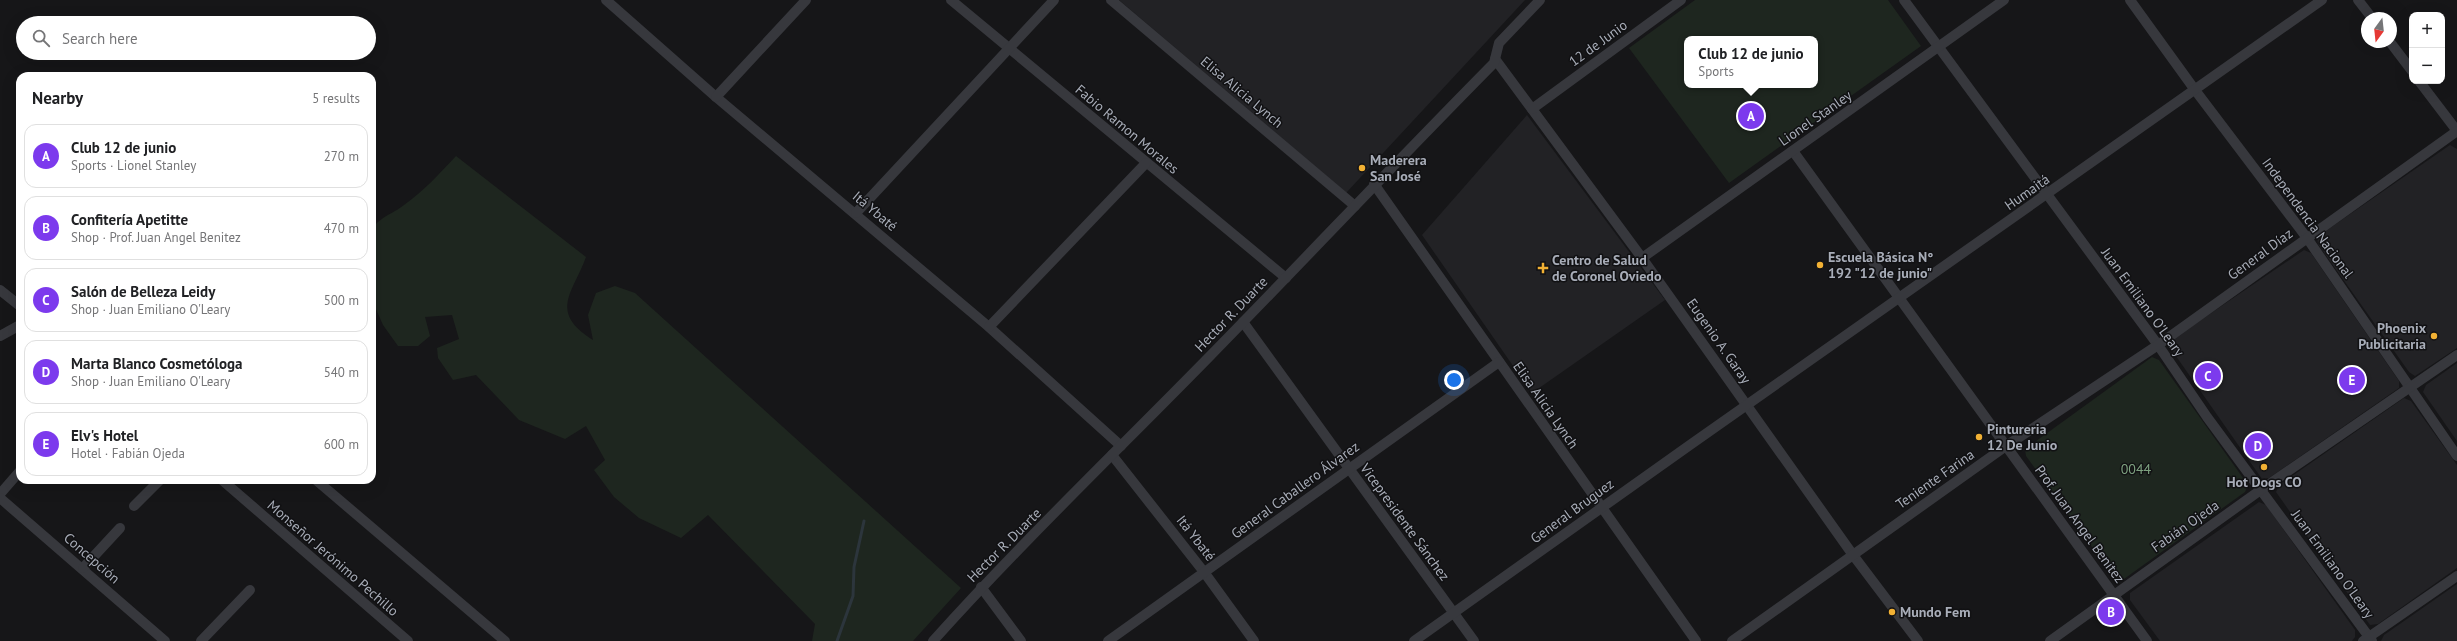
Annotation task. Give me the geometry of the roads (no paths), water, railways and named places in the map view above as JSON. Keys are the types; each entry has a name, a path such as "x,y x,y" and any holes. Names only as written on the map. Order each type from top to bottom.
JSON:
{"street":[{"name":"Itá Ybaté","path":"606,0 716,97 856,213 989,327 1121,446"},
{"path":"716,97 806,0"},
{"name":"Fabio Ramon Morales","path":"951,0 1286,278"},
{"path":"856,213 1007,48 1054,0"},
{"name":"Elisa Alicia Lynch","path":"1111,0 1355,206"},
{"name":"Hector R. Duarte","path":"932,641 982,587 1286,278 1374,184 1494,63 1499,43 1540,0"},
{"name":"Juan Emiliano O'Leary","path":"1904,0 2158,345 2207,417 2262,489 2368,640"},
{"name":"Lionel Stanley","path":"1642,258 2004,0"},
{"name":"Independencia Nacional","path":"2130,0 2195,90 2307,238 2457,456"},
{"name":"Humaitá","path":"1746,404 2047,196 2322,0"},
{"path":"2358,0 2367,12"},
{"name":"12 de Junio","path":"1532,109 1677,1"},
{"path":"2395,48 2409,67"},
{"name":"Eugenio A. Garay","path":"1495,59 1642,258 1853,555 1918,641"},
{"path":"2421,84 2457,131"},
{"name":"General Díaz","path":"2158,345 2457,131"},
{"name":"Prof. Juan Angel Benitez","path":"1793,151 2147,641"},
{"path":"989,327 1146,163"},
{"name":"Elisa Alicia Lynch","path":"1374,184 1600,507 1696,641"},
{"path":"0,290 16,303"},
{"name":"Vicepresidente Sánchez","path":"1243,322 1474,641"},
{"path":"0,336 16,327"},
{"name":"Teniente Farina","path":"1732,641 2006,446 2158,345"},
{"name":"Fabián Ojeda","path":"2050,641 2113,594 2262,489 2457,355"},
{"name":"General Caballero Álvarez","path":"1108,641 1499,362"},
{"name":"General Bruguez","path":"1414,641 1746,404"},
{"name":"Itá Ybaté","path":"1112,455 1204,572 1254,641"},
{"path":"0,494 16,475"},
{"path":"134,506 156,484"},
{"name":"Monseñor Jerónimo Pechillo","path":"227,484 408,641"},
{"path":"321,484 505,641"},
{"name":"Concepción","path":"0,498 83,568 165,641"},
{"path":"83,568 120,528"},
{"path":"2368,640 2457,576"},
{"path":"982,587 1021,641"},
{"path":"202,641 250,590"}],"waterway":[{"path":"837,641 853,596 854,567 864,521"}],"place":[{"name":"Club 12 de junio","path":"1751,116"},
{"name":"Maderera San José","path":"1362,168"},
{"name":"Escuela Básica N° 192 \"12 de junio\"","path":"1820,265"},
{"name":"Centro de Salud de Coronel Oviedo","path":"1543,268"},
{"name":"Phoenix Publicitaria","path":"2434,336"},
{"name":"Salón de Belleza Leidy","path":"2208,376"},
{"name":"Elv's Hotel","path":"2352,380"},
{"name":"Pintureria 12 De Junio","path":"1979,437"},
{"name":"Marta Blanco Cosmetóloga","path":"2258,446"},
{"name":"Hot Dogs CO","path":"2264,467"},
{"name":"Mundo Fem","path":"1892,612"},
{"name":"Confitería Apetitte","path":"2111,612"}],"park label":[{"name":"0044","path":"2136,469"}]}
